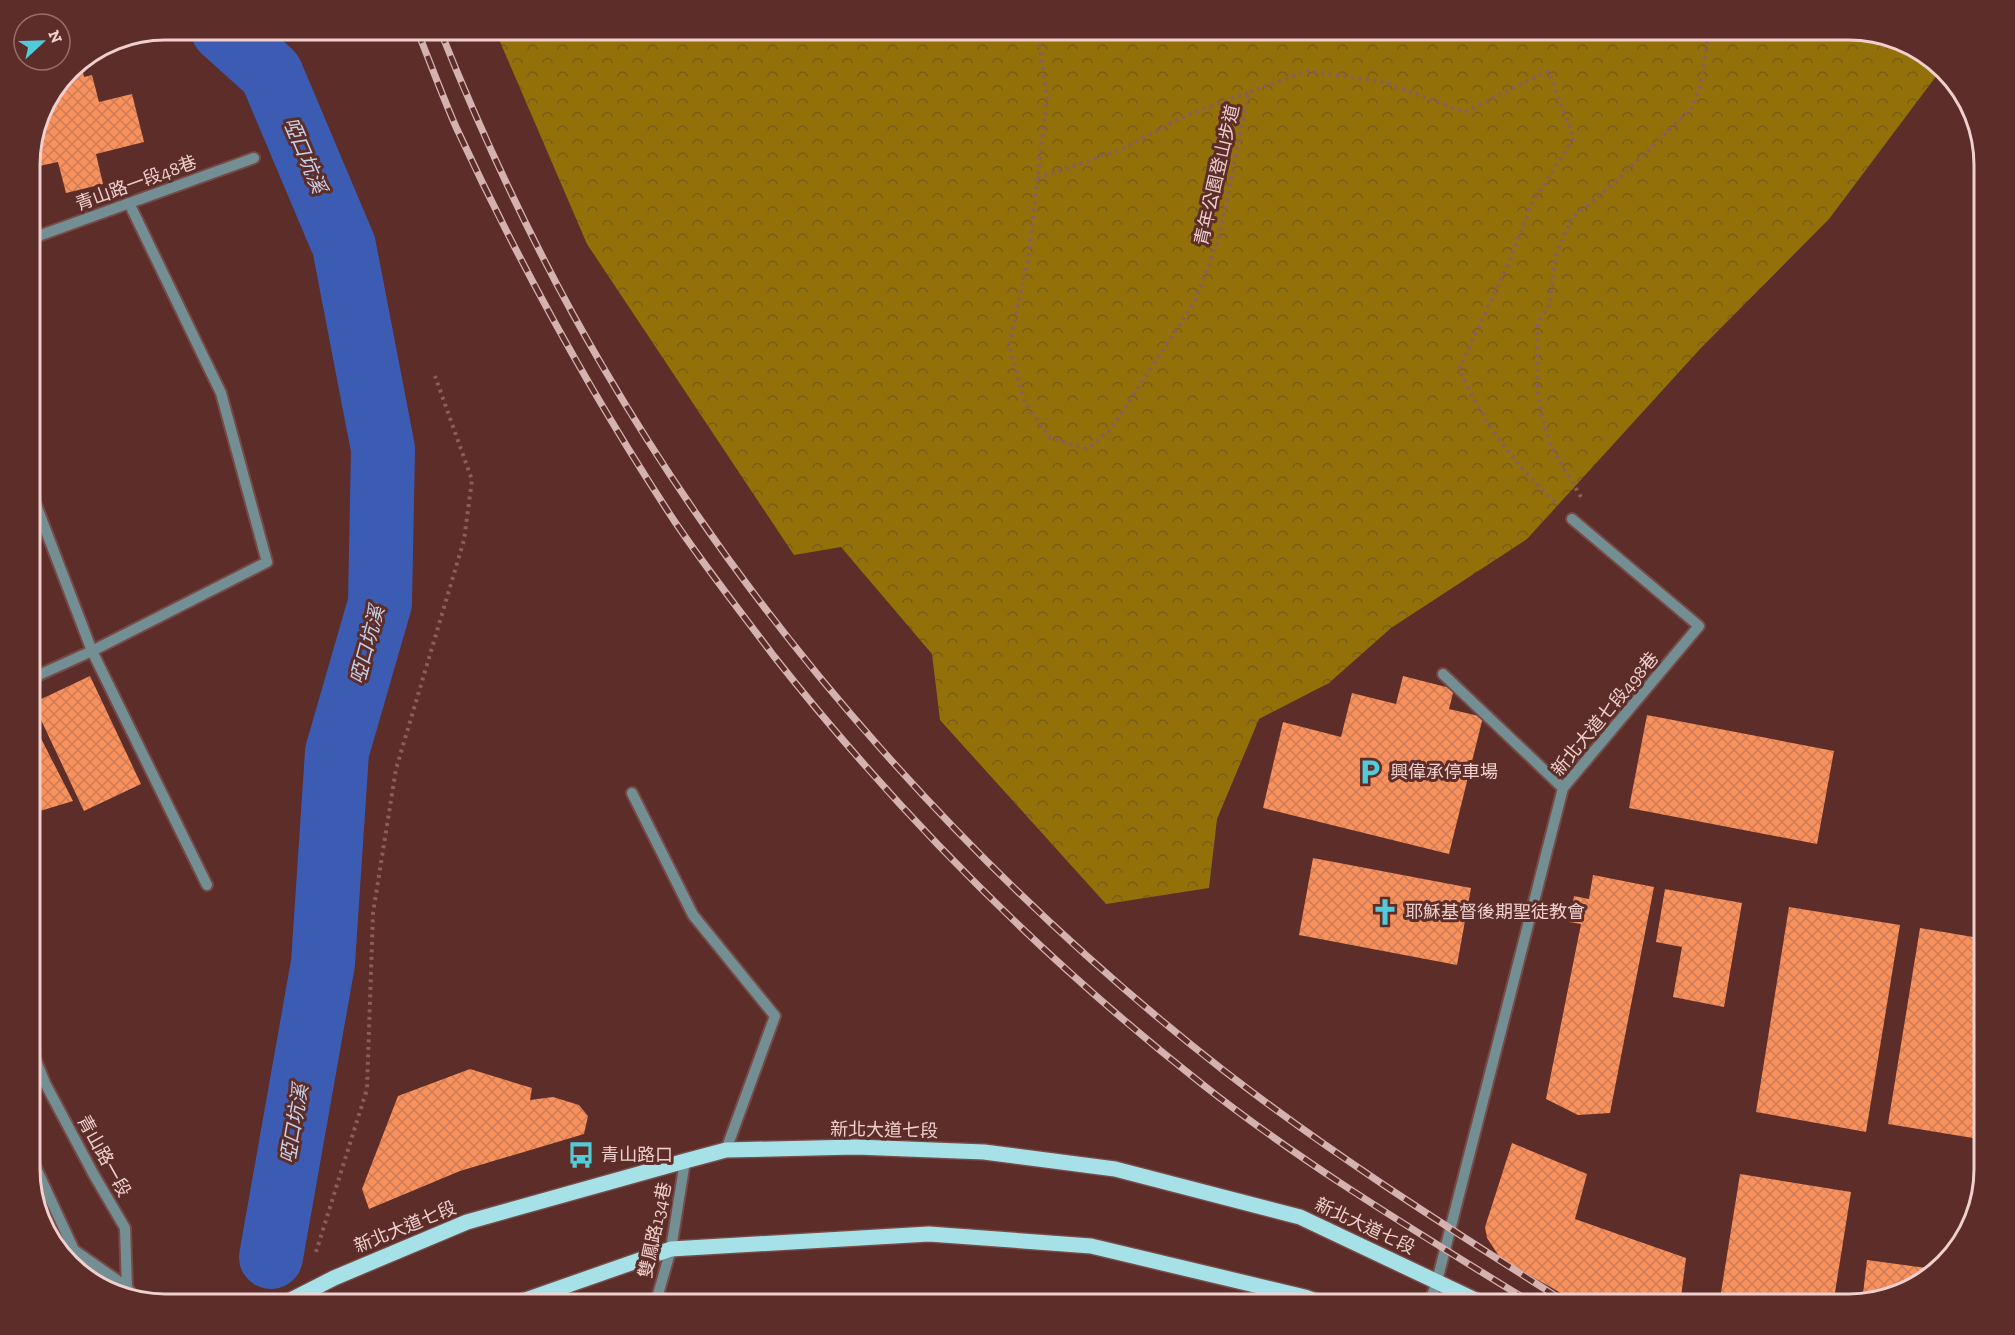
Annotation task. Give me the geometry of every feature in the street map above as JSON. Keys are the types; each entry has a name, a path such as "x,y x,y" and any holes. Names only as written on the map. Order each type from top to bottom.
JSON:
{"main road":[{"name":"新北大道七段","path":"303,1294 334,1278 467,1222 726,1150 856,1147 984,1152 1114,1169 1300,1217 1464,1294"},
{"path":"542,1294 671,1249 929,1234 1090,1246 1292,1294"}],"street":[{"name":"青山路一段48巷","path":"41,235 254,158"},
{"path":"41,674 92,651 267,562 220,393 129,203"},
{"path":"41,518 92,651 207,885"},
{"name":"新北大道七段498巷","path":"1433,1294 1563,788 1699,626 1572,519"},
{"path":"1443,674 1563,788"},
{"path":"632,793 693,915 775,1016 726,1150"},
{"name":"青山路一段","path":"41,1073 94,1175 125,1228 129,1289"},
{"name":"雙鳳路134巷","path":"658,1294 671,1249 685,1161"},
{"name":"青山路一段","path":"41,1179 74,1250 124,1287"}],"path":[{"name":"青年公園登山步道","path":"1038,40 1047,97 1028,260 1009,345 1025,403 1050,438 1087,449 1111,429 1195,301 1219,237 1249,92 1307,71 1384,82 1465,112 1548,71 1574,138 1531,205 1509,262 1459,369 1482,416 1540,489 1572,519"},
{"path":"1572,519 1586,504 1551,446 1538,398 1538,322 1550,304 1555,257 1570,219 1609,188 1692,108 1700,87 1707,40"},
{"path":"1037,178 1122,148 1182,117 1249,92"},
{"path":"316,1252 367,1089 373,913 396,769 464,540 472,480 435,376"}],"green space":[{"path":"499,40 1849,40 1874,43 1905,53 1936,76 1829,219 1700,349 1527,539 1391,628 1329,683 1259,719 1217,819 1209,888 1106,904 940,720 932,654 841,547 794,555 587,244"}],"building":[{"path":"83,72 84,77 92,75 99,102 132,94 144,142 96,154 103,184 66,193 58,162 41,166 42,150 53,110 66,90"},
{"path":"90,676 141,784 84,811 41,720 41,699"},
{"name":"興偉承停車場","path":"1403,676 1454,689 1449,709 1483,717 1449,854 1263,808 1283,722 1341,737 1352,693 1396,704"},
{"path":"1647,715 1834,751 1817,844 1629,808"},
{"path":"41,738 73,801 41,811"},
{"name":"耶穌基督後期聖徒教會","path":"1313,858 1471,888 1457,965 1299,935"},
{"path":"1593,875 1654,887 1610,1113 1578,1115 1546,1099 1581,924 1569,922 1574,896 1589,899"},
{"path":"1665,889 1742,903 1724,1007 1673,997 1682,947 1656,942"},
{"path":"1789,907 1900,925 1866,1132 1756,1112"},
{"path":"1920,928 1974,937 1974,1138 1888,1124"},
{"path":"470,1069 532,1088 530,1100 553,1097 579,1105 588,1116 584,1134 460,1171 369,1209 362,1189 398,1096"},
{"path":"1512,1143 1587,1174 1575,1219 1686,1258 1681,1294 1563,1294 1501,1259 1487,1238 1485,1227"},
{"path":"1740,1174 1851,1192 1835,1294 1721,1294"},
{"path":"1867,1260 1926,1268 1905,1282 1863,1293"}],"waterway":[{"name":"啞口坑溪","path":"234,40 271,73 344,246 383,449 380,603 337,752 323,963 271,1257"}],"railway":[{"path":"421,40 456,127 531,279 586,378 644,474 711,573 773,655 871,772 922,828 1029,935 1143,1036 1202,1084 1282,1144 1324,1172 1517,1294"},
{"path":"444,40 515,202 557,285 603,367 665,467 732,563 804,657 880,748 961,835 1045,917 1132,996 1223,1070 1350,1162 1553,1294"}],"place":[{"name":"興偉承停車場","path":"1370,772"},
{"name":"耶穌基督後期聖徒教會","path":"1385,912"},
{"name":"青山路口","path":"581,1155"}]}
